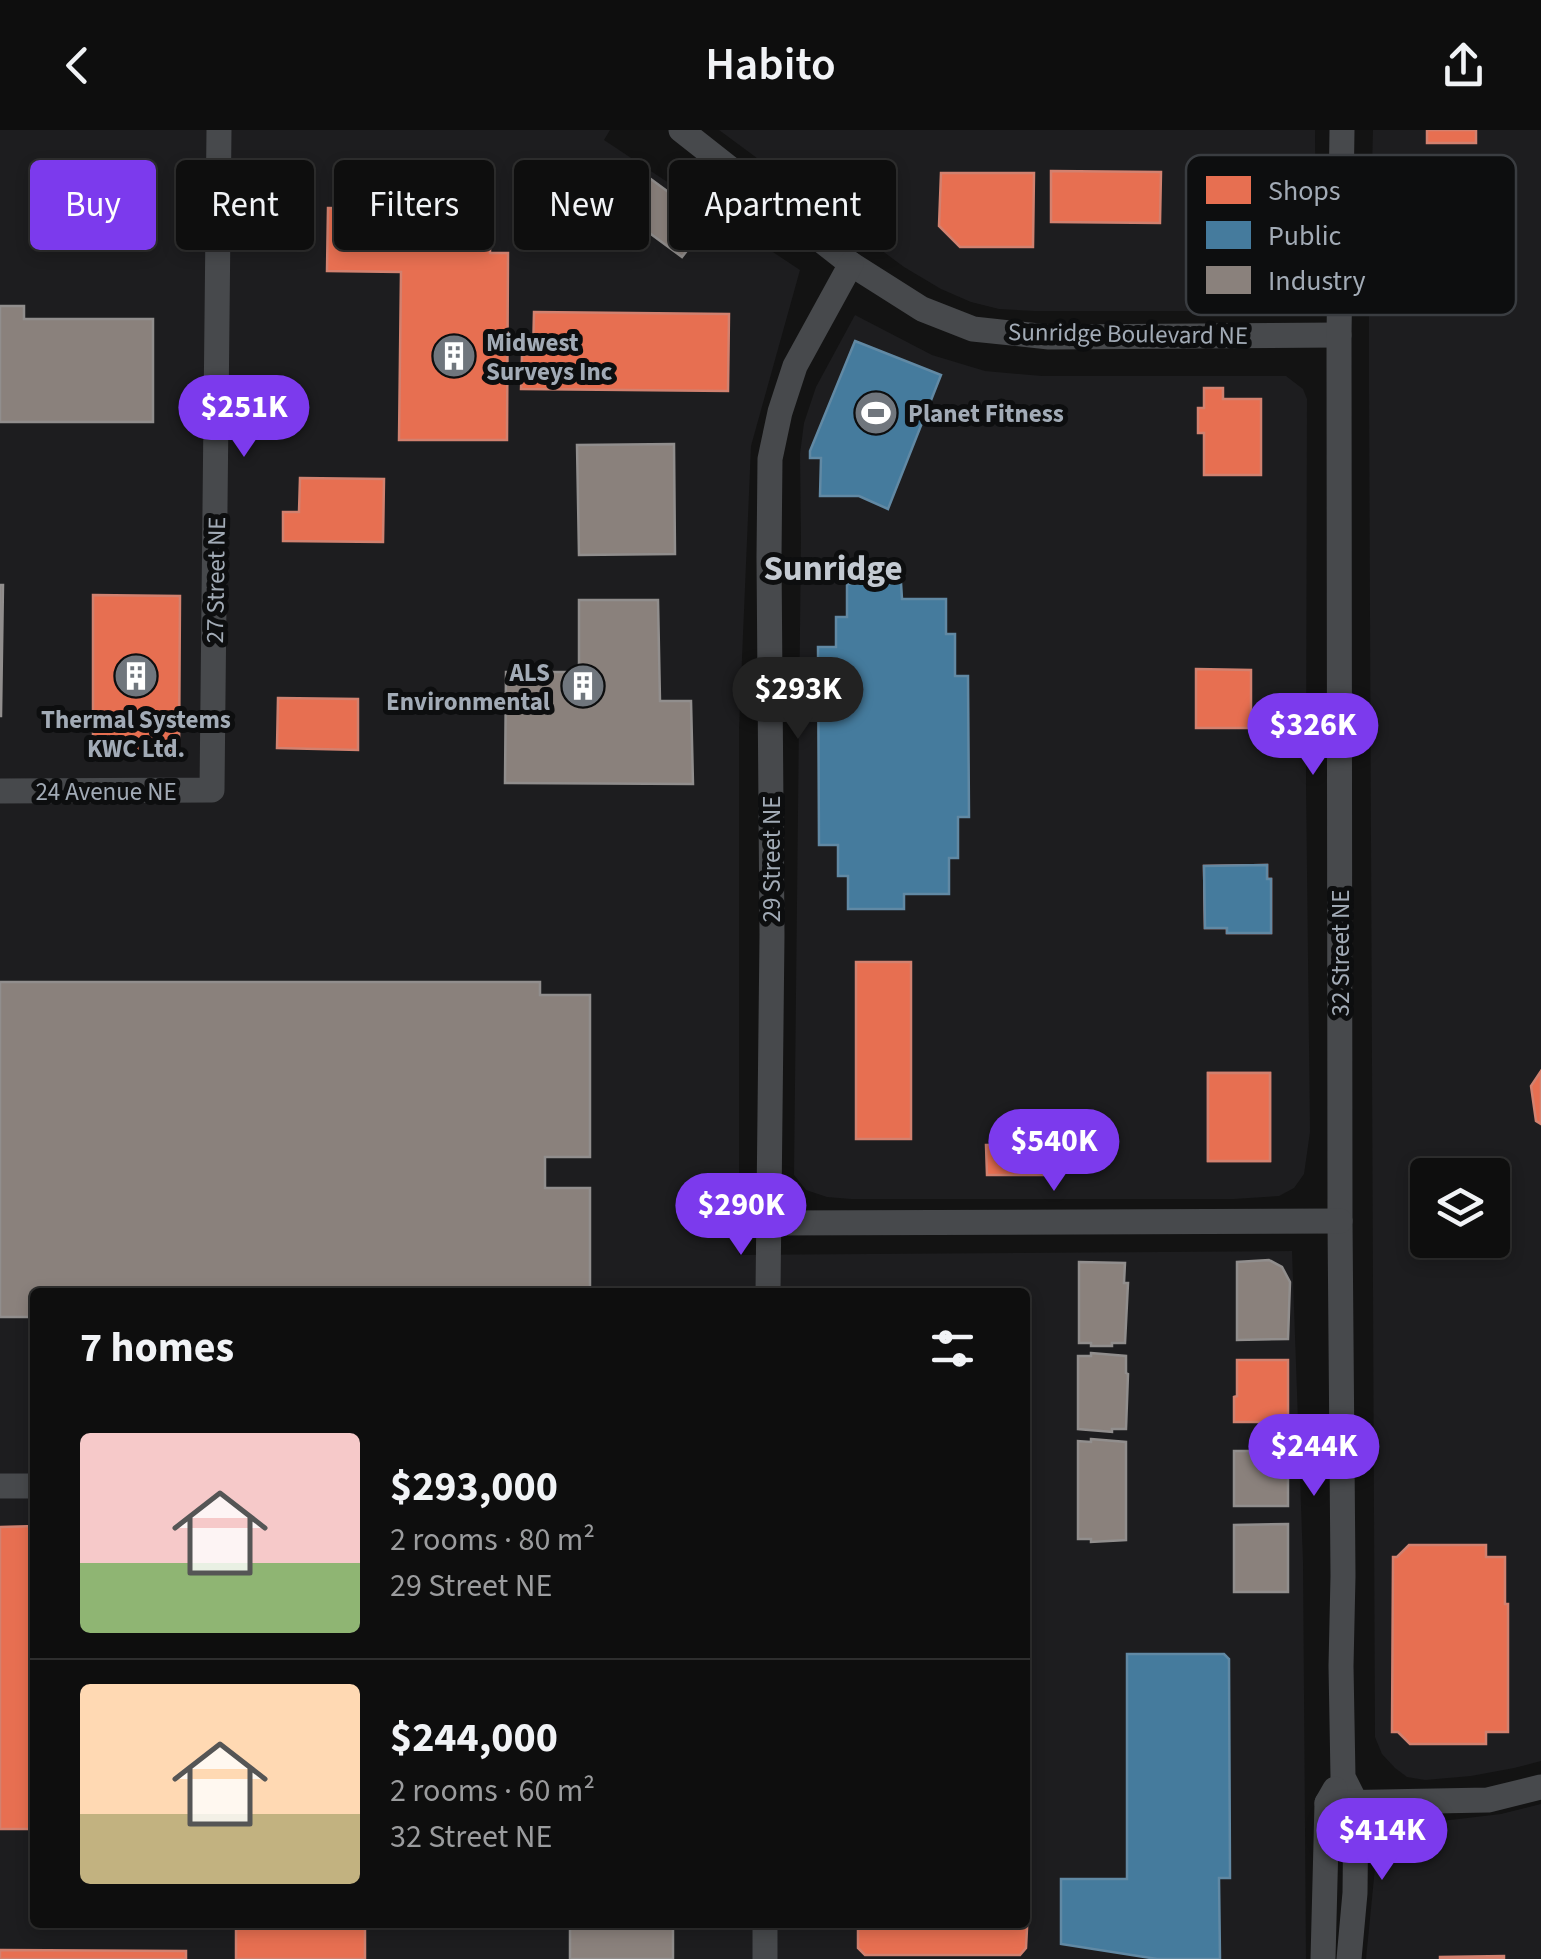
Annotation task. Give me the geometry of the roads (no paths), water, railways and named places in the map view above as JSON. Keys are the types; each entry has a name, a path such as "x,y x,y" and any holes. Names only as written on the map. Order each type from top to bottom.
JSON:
{"street":[{"name":"27 Street NE","path":"212,790 219,130"},
{"name":"Sunridge Boulevard NE","path":"681,130 851,264 922,309 973,329 1048,336 1339,335"},
{"name":"32 Street NE","path":"1342,130 1342,155"},
{"name":"29 Street NE","path":"768,1288 772,936 770,460 794,366 851,264"},
{"name":"32 Street NE","path":"1339,315 1343,1776 1356,1802 1349,1959"},
{"name":"24 Avenue NE","path":"0,792 212,790"},
{"path":"769,1224 1340,1220"},
{"path":"0,1486 30,1486"},
{"path":"1323,1959 1327,1802 1343,1776"},
{"path":"1327,1802 1488,1800 1541,1787"},
{"path":"764,1959 765,1928"}],"place":[{"name":"Midwest Surveys Inc","path":"454,356"},
{"name":"Planet Fitness","path":"876,413"},
{"name":"Thermal Systems KWC Ltd.","path":"136,676"},
{"name":"ALS Environmental","path":"583,686"}],"district":[{"name":"Sunridge","path":"833,568"}]}
